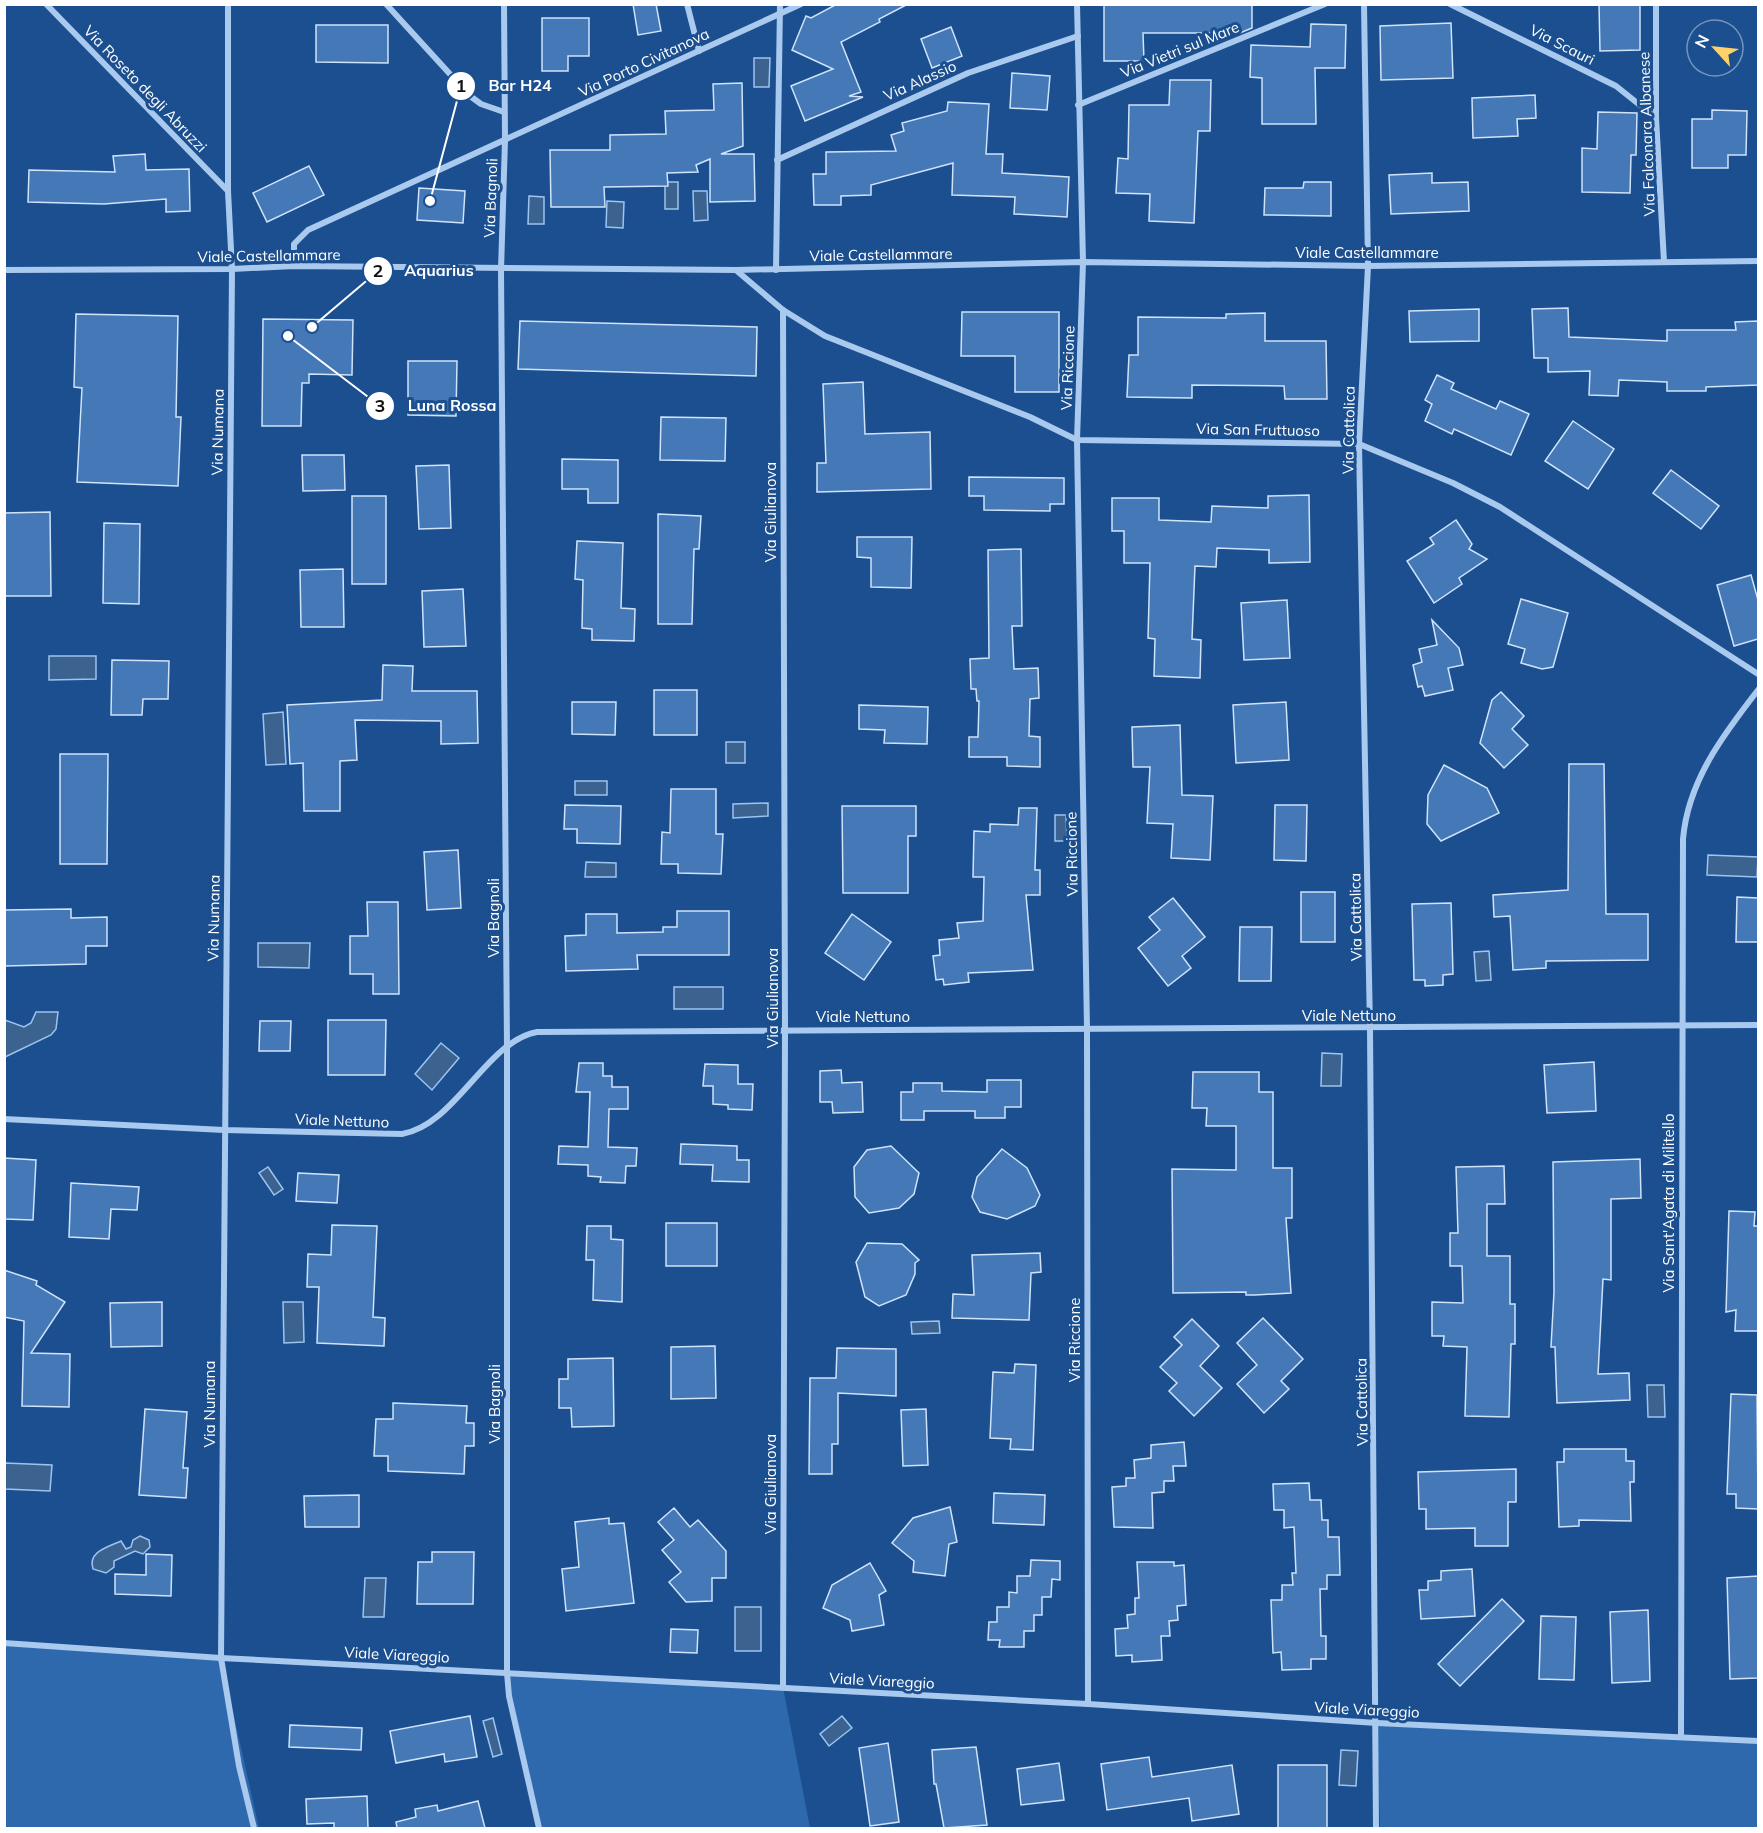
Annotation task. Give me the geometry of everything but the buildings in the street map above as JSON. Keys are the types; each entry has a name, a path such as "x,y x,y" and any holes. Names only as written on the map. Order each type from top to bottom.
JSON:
{"street":[{"name":"Via Roseto degli Abruzzi","path":"45,4 228,191"},
{"name":"Via Numana","path":"228,4 228,191 232,269 221,1658 239,1766 254,1828"},
{"path":"386,4 470,96 481,104 504,112"},
{"name":"Via Bagnoli","path":"504,4 505,140 501,270 507,1047 507,1672 509,1696 539,1828"},
{"path":"687,4 699,51"},
{"path":"776,270 780,4"},
{"name":"Via Porto Civitanova","path":"294,266 295,240 304,232 801,4"},
{"name":"Via Riccione","path":"1077,4 1083,262 1077,440 1087,1028 1088,1704"},
{"name":"Via Vietri sul Mare","path":"1078,105 1325,4"},
{"name":"Via Cattolica","path":"1364,4 1368,266 1359,444 1370,1029 1376,1828"},
{"name":"Via Scauri","path":"1450,4 1616,86 1656,118"},
{"name":"Via Falconara Albanese","path":"1656,4 1656,118 1664,262"},
{"name":"Via Alassio","path":"777,160 959,76 1078,36"},
{"name":"Viale Castellammare","path":"4,270 232,269 294,266 501,270 776,270 1083,262 1368,266 1758,261"},
{"name":"Via San Fruttuoso","path":"736,270 783,309 840,343 1020,413 1077,440 1359,444 1453,483 1500,507 1758,674"},
{"name":"Via Giulianova","path":"783,309 785,1030 783,1687"},
{"name":"Via Sant'Agata di Militello","path":"1681,1737 1683,839 1686,813 1692,795 1712,756 1758,690"},
{"name":"Viale Nettuno","path":"4,1119 224,1130 408,1133 438,1115 507,1047 525,1035 537,1032 1087,1028 1370,1029 1758,1024"},
{"name":"Viale Viareggio","path":"4,1643 221,1658 1088,1704 1377,1723 1758,1741"}],"shaded area":[{"path":"754,58 770,58 769,87 754,87"},
{"path":"665,182 678,182 678,209 665,209"},
{"path":"693,191 707,191 708,220 694,221"},
{"path":"529,196 544,197 544,224 528,224"},
{"path":"607,201 624,202 623,228 606,227"},
{"path":"49,656 96,656 96,679 49,680"},
{"path":"283,712 286,764 266,765 263,714"},
{"path":"726,742 745,742 745,763 726,763"},
{"path":"575,781 607,781 607,795 575,795"},
{"path":"768,803 768,816 733,818 733,804"},
{"path":"1055,815 1066,815 1067,841 1055,841"},
{"path":"1708,855 1758,857 1757,877 1707,875"},
{"path":"586,862 616,863 616,877 585,877"},
{"path":"258,943 310,943 309,968 258,967"},
{"path":"1489,951 1491,980 1476,981 1474,952"},
{"path":"674,987 723,987 723,1009 674,1009"},
{"path":"36,1012 58,1012 56,1029 51,1035 5,1057 5,1020 24,1027 31,1023"},
{"path":"441,1043 459,1058 432,1090 415,1074"},
{"path":"1322,1053 1342,1054 1341,1086 1321,1086"},
{"path":"268,1167 283,1189 274,1195 259,1173"},
{"path":"283,1302 303,1302 304,1342 284,1343"},
{"path":"939,1321 940,1333 912,1334 911,1322"},
{"path":"1647,1385 1664,1385 1665,1417 1648,1417"},
{"path":"5,1463 52,1465 50,1491 5,1489"},
{"path":"140,1536 149,1540 150,1547 143,1554 135,1551 114,1561 114,1567 106,1573 93,1569 93,1558 100,1551 121,1541 126,1549 131,1547 133,1540"},
{"path":"365,1578 386,1578 384,1617 363,1617"},
{"path":"735,1607 761,1607 761,1651 735,1651"},
{"path":"4,1643 221,1658 259,1828 5,1828"},
{"path":"507,1673 783,1687 810,1828 541,1828"},
{"path":"842,1716 852,1728 829,1746 820,1734"},
{"path":"493,1718 502,1754 493,1757 483,1721"},
{"path":"1377,1723 1758,1743 1758,1828 1380,1828"},
{"path":"1341,1750 1358,1751 1356,1786 1339,1785"}],"place":[{"name":"Bar H24","path":"430,201"},
{"name":"Aquarius","path":"312,327"},
{"name":"Luna Rossa","path":"288,336"}]}
